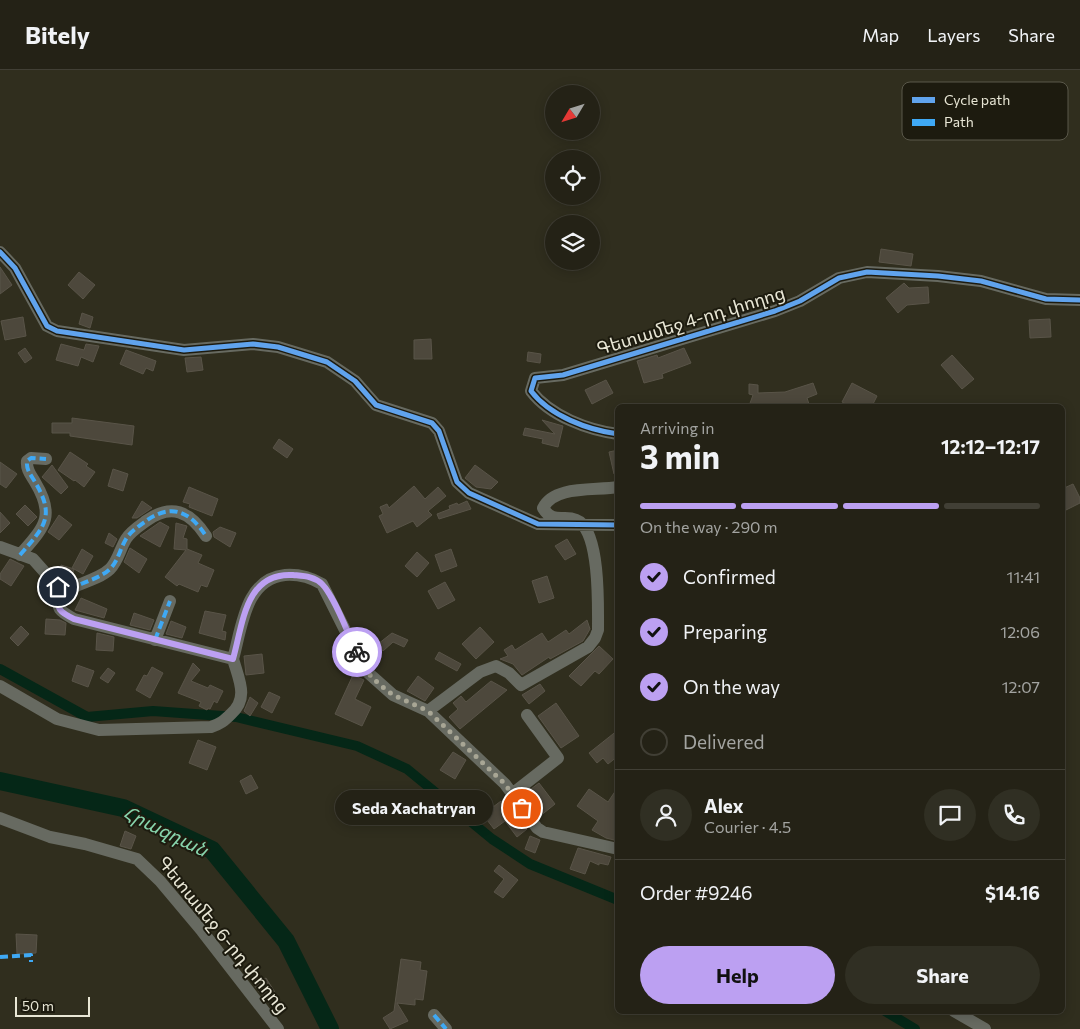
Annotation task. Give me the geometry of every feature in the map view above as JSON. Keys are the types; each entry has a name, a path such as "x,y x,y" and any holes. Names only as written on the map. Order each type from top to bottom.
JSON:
{"street":[{"path":"0,252 15,268 47,326 57,331 184,350 253,344 278,347 327,362 355,382 376,405 432,423 440,431 457,482 469,493 538,524 615,525"},
{"name":"Գետամեջ 4-րդ փողոց","path":"615,434 597,431 584,426 538,400 531,391 535,378 562,375 775,311 800,301 839,278 867,272 938,276 981,281 1046,299 1080,300"},
{"path":"20,555 45,524 47,515 46,503 28,470 27,461 31,458 46,459"},
{"path":"428,711 480,672 496,666 509,673 522,685 588,647 596,638 598,630 597,576 591,546 581,523 574,519 552,518 547,515 543,508 546,502 556,494 568,491 615,487"},
{"path":"59,594 72,585 102,575 110,569 130,533 160,512 167,510 175,511 190,518 199,525 206,536"},
{"path":"0,547 33,560 58,587 57,606 61,612 74,619 233,659"},
{"path":"0,686 57,719 99,730 211,727 220,724 239,707 243,692 233,659 252,594 262,583 273,576 309,576 322,584 365,670 393,695 428,711 505,784 532,822 543,832 615,848"},
{"path":"155,640 170,601"},
{"path":"512,794 558,758 527,715"},
{"name":"Գետամեջ 6-րդ փողոց","path":"0,818 50,837 85,844 137,859 160,880 278,1029"},
{"path":"959,1014 985,1029"},
{"path":"434,1015 446,1029"}],"building":[{"path":"881,249 913,254 911,266 879,262"},
{"path":"0,267 12,285 0,294"},
{"path":"79,272 95,285 83,299 68,285"},
{"path":"904,283 909,288 928,287 929,303 907,305 898,313 886,298"},
{"path":"82,313 93,317 90,328 79,324"},
{"path":"23,317 26,336 5,340 1,321"},
{"path":"1050,319 1051,337 1030,338 1029,320"},
{"path":"431,339 432,359 414,359 414,340"},
{"path":"61,344 84,350 86,344 99,346 93,362 81,357 78,366 56,360"},
{"path":"25,348 32,358 25,363 18,353"},
{"path":"684,348 691,363 662,374 663,378 644,383 637,361 657,355 658,358"},
{"path":"126,350 156,361 153,371 146,368 143,374 120,364"},
{"path":"528,352 541,354 540,363 527,361"},
{"path":"952,355 974,379 962,389 941,365"},
{"path":"201,357 203,370 187,372 185,358"},
{"path":"606,380 613,393 592,404 585,390"},
{"path":"813,383 817,394 807,398 809,404 750,404 753,395 749,394 749,384 758,385 758,393 785,392"},
{"path":"852,383 877,396 873,404 846,404 842,402"},
{"path":"72,418 134,426 132,445 70,436 70,433 52,433 52,423 72,423"},
{"path":"542,420 563,426 558,447 542,443 543,439 523,435 525,428 555,434"},
{"path":"279,439 293,449 287,458 273,448"},
{"path":"615,451 615,474 614,474 609,452"},
{"path":"70,452 88,464 86,466 95,472 84,487 58,470"},
{"path":"0,462 17,474 6,488 0,484"},
{"path":"52,465 68,487 61,494 42,477"},
{"path":"475,465 498,482 491,489 476,487 465,478"},
{"path":"113,469 128,474 123,491 108,486"},
{"path":"1073,484 1080,498 1080,503 1065,510 1065,488"},
{"path":"414,486 425,499 438,487 446,496 428,511 432,515 417,527 413,521 387,533 379,516 383,514 380,507 387,504 389,508"},
{"path":"189,487 218,499 212,516 189,507 190,504 183,502"},
{"path":"142,501 152,508 137,518 132,518"},
{"path":"467,501 471,509 439,519 437,514 450,509 449,506"},
{"path":"25,505 37,517 28,526 16,514"},
{"path":"0,512 10,523 0,533"},
{"path":"59,515 72,525 59,540 48,532"},
{"path":"160,522 169,527 160,547 140,536"},
{"path":"176,523 187,526 183,538 187,539 187,549 202,555 198,563 214,570 207,587 201,585 198,592 179,584 177,586 165,577 186,550 174,549"},
{"path":"220,527 236,533 230,547 214,537 213,532"},
{"path":"109,533 117,539 113,547 105,543"},
{"path":"567,539 576,554 565,560 555,546"},
{"path":"130,548 147,559 139,573 124,562"},
{"path":"82,549 93,556 83,574 72,568"},
{"path":"451,549 457,566 441,572 435,555"},
{"path":"417,552 429,563 417,577 405,566"},
{"path":"10,559 24,566 11,586 0,579 0,574"},
{"path":"61,565 74,569 72,578 66,577 63,581 58,575"},
{"path":"547,576 554,598 539,603 532,581"},
{"path":"445,582 455,600 438,609 428,591"},
{"path":"81,598 107,609 104,618 75,610"},
{"path":"205,611 226,615 222,631 226,632 225,640 199,633"},
{"path":"134,613 154,620 150,630 130,625"},
{"path":"46,619 60,620 66,623 65,635 45,634"},
{"path":"587,620 590,629 583,641 550,659 549,657 522,675 513,664 500,659 508,656 504,650 512,645 515,650 542,633 548,642 566,630 569,634"},
{"path":"171,621 186,627 182,638 166,634"},
{"path":"21,626 29,634 18,646 10,638"},
{"path":"480,627 494,642 476,659 462,644"},
{"path":"97,633 114,637 113,651 96,650"},
{"path":"392,633 408,640 404,647 393,642 383,651 378,644"},
{"path":"599,646 613,659 599,674 595,671 581,686 569,676"},
{"path":"439,652 461,664 457,671 435,659"},
{"path":"262,654 264,673 246,675 244,656"},
{"path":"193,663 200,670 191,681 208,688 210,685 223,691 217,703 214,701 210,709 208,708 207,710 199,706 201,702 178,693"},
{"path":"77,665 94,671 88,687 72,681"},
{"path":"152,667 163,673 150,698 136,690 144,675 147,676"},
{"path":"108,668 115,673 108,683 100,678"},
{"path":"353,675 364,680 355,699 371,707 362,726 335,714"},
{"path":"418,676 434,688 425,701 407,691"},
{"path":"491,681 507,690 460,729 449,717 458,709 453,703 461,696 466,702"},
{"path":"540,684 545,691 529,704 522,695"},
{"path":"269,692 280,697 272,713 261,707"},
{"path":"250,697 258,703 250,716 244,711"},
{"path":"556,703 579,736 561,748 538,716"},
{"path":"615,732 615,758 608,764 603,758 597,763 589,753"},
{"path":"198,740 216,747 207,770 189,763"},
{"path":"453,752 466,760 455,779 440,770"},
{"path":"251,775 258,788 246,794 240,781"},
{"path":"539,783 555,804 539,817 523,795"},
{"path":"589,789 608,802 615,792 615,840 606,838 592,830 598,821 577,806"},
{"path":"487,799 493,807 501,801 517,822 520,819 527,829 517,837 505,821 494,829 477,807"},
{"path":"125,831 136,836 131,849 120,846"},
{"path":"530,836 540,840 535,853 525,849"},
{"path":"578,848 611,857 608,865 599,863 599,865 590,861 585,874 570,869"},
{"path":"499,865 518,880 503,898 494,892 504,879 494,871"},
{"path":"16,934 37,935 36,953 17,954"},
{"path":"401,959 421,962 420,970 427,971 423,1000 415,999 415,1005 397,1003 408,1021 390,1029 383,1018 394,1011"},
{"path":"266,978 276,994 266,1000 254,985"}],"waterway":[{"path":"0,669 87,717 153,711 236,717 357,746 407,769 492,839 530,864 615,899"},
{"name":"Հրազդան","path":"0,781 123,808 212,850 286,941 330,1029"},
{"path":"890,1014 915,1029"}],"marked path":[{"path":"20,555 41,529 46,513 45,504 28,470 27,461 31,458 46,459"},
{"path":"59,594 99,577 110,569 128,536 155,515 164,512 179,512 200,527 206,536"},
{"path":"155,640 170,601"},
{"path":"0,957 31,955 31,962"},
{"path":"434,1015 446,1029"}],"cycle path":[{"path":"0,252 15,268 47,326 57,331 184,350 253,344 278,347 327,362 355,381 376,405 432,423 439,431 457,482 469,493 538,524 615,525"},
{"path":"615,434 582,425 548,408 531,391 535,378 563,375 775,311 800,301 839,278 867,272 938,276 981,281 1046,299 1080,300"}],"way so far":[{"path":"357,652 365,670 379,684 393,695 428,711 505,784 522,808"}],"place":[{"name":"Seda Xachatryan","path":"522,808"}],"route":[{"path":"58,587 57,606 61,612 74,619 233,659 247,607 252,594 262,583 273,576 309,576 322,584 357,652"}]}
